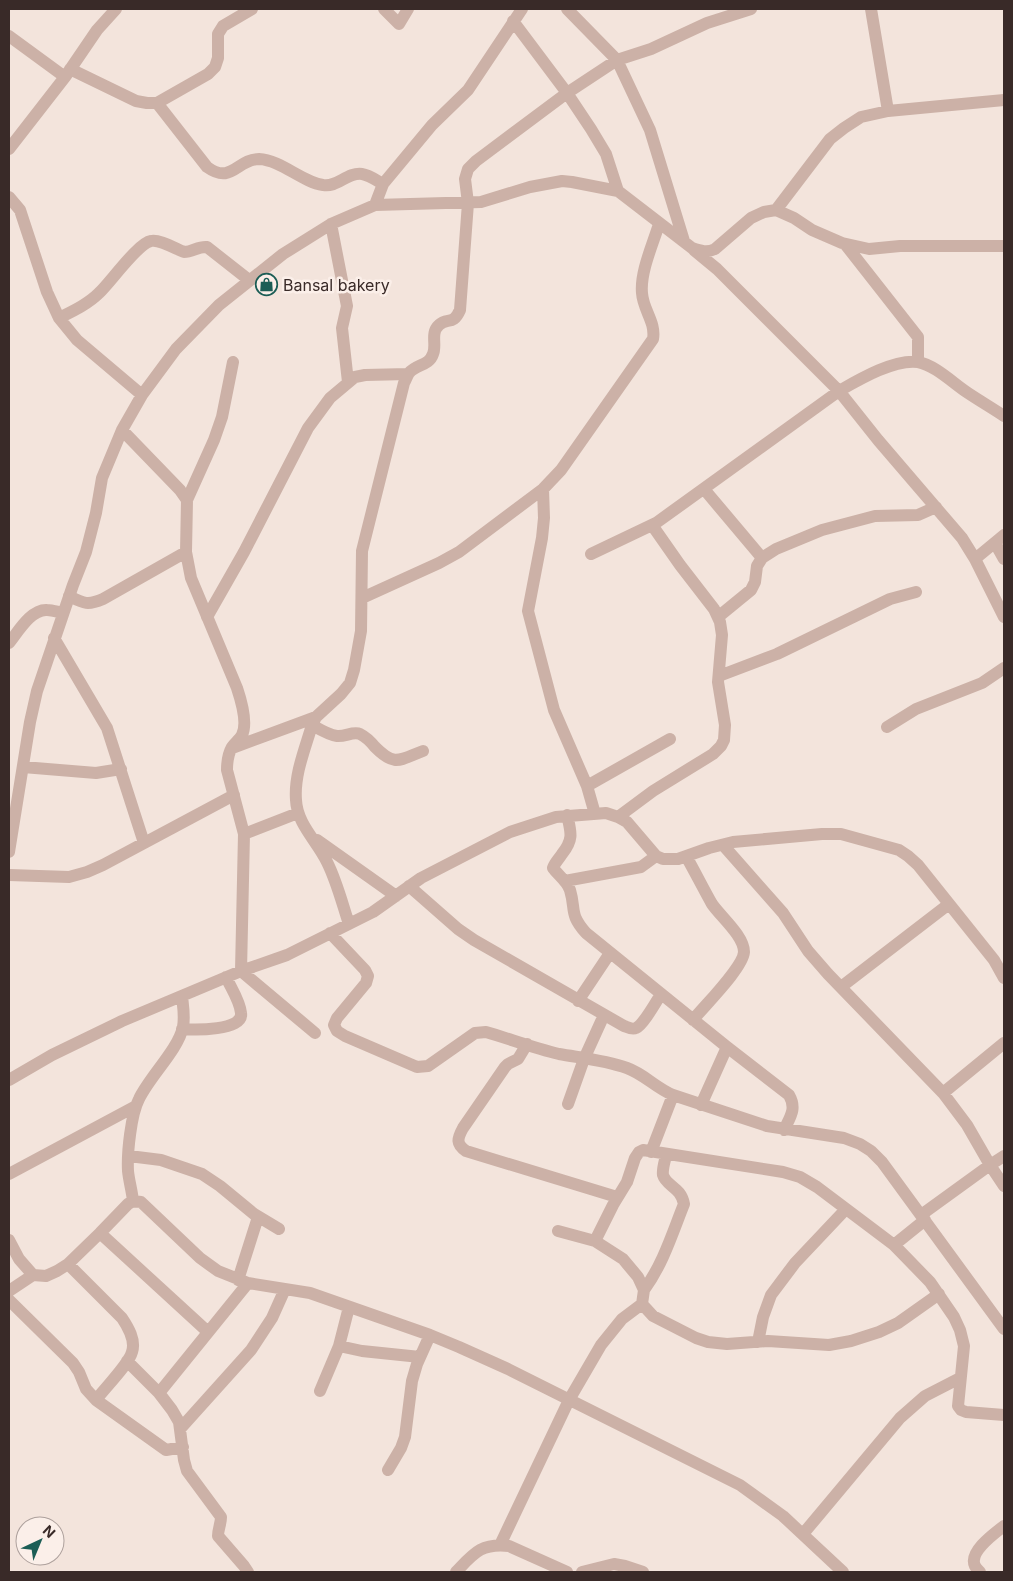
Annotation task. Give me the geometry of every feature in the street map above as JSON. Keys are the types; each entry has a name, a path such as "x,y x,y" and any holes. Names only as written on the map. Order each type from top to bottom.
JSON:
{"street":[{"path":"9,149 97,30 116,9"},
{"path":"9,36 67,73 136,101 157,103 208,74 215,67 218,58 218,34 223,26 252,9"},
{"path":"384,9 399,24 408,9"},
{"path":"375,205 383,184 432,125 468,90 522,9"},
{"path":"567,9 617,60 650,130 688,245 703,252 710,252 751,218 764,212 776,210 794,218 812,230 845,244 869,249 900,246 1004,246"},
{"path":"231,748 314,721 350,683 362,631 362,550 408,374 415,368 429,362 434,353 433,336 435,329 440,323 453,320 460,310 468,203 465,179 468,169 567,93 617,60 651,49 707,23 751,9"},
{"path":"871,9 888,111"},
{"path":"513,21 567,93 591,129 606,154 618,191"},
{"path":"776,210 830,139 862,117 888,111 1004,100"},
{"path":"157,103 207,167 216,174 222,175 257,159 268,160 320,185 332,186 352,175 360,174 383,184"},
{"path":"9,852 30,722 37,691 54,638 86,552 96,513 102,478 122,430 142,395 176,349 219,305 283,254 330,224 375,205 481,202 530,187 562,182 572,182 618,191 717,269 839,391 878,440 962,538 975,559 1004,617"},
{"path":"9,197 20,210 47,292 59,318 76,340 142,395"},
{"path":"330,224 346,306 342,328 348,382"},
{"path":"362,598 459,552 542,489 561,470 653,338 654,327 644,304 642,285 659,224"},
{"path":"59,318 84,305 98,294 140,248 150,241 156,241 184,252 201,246 207,247 249,280"},
{"path":"845,244 918,337 918,362"},
{"path":"232,362 222,417 214,440 187,500 186,552 191,578 242,703 244,728 242,735 231,748 227,770 244,834 241,971"},
{"path":"591,554 652,525 839,391 870,373 905,363 918,362 930,366 1004,416"},
{"path":"207,617 244,552 308,428 330,398 355,377 408,374"},
{"path":"122,430 180,490 187,500"},
{"path":"542,489 544,518 542,538 528,611 554,710 588,786 595,814"},
{"path":"704,489 762,558"},
{"path":"718,617 751,590 755,582 757,566 762,558 776,549 822,530 875,516 918,515 936,507"},
{"path":"618,817 646,796 713,754 724,740 725,725 718,682 722,636 720,622 714,608 680,565 652,525"},
{"path":"975,559 999,539 1004,559"},
{"path":"69,596 84,604 95,603 186,552"},
{"path":"719,676 777,654 890,599 916,592"},
{"path":"9,643 30,617 38,611 46,609 63,613"},
{"path":"54,638 107,728 144,843"},
{"path":"887,727 916,709 982,683 1004,668"},
{"path":"314,721 337,736 361,734 385,757 392,761 401,760 423,751"},
{"path":"314,721 296,781 298,813 326,860 349,924"},
{"path":"588,786 670,740"},
{"path":"23,767 96,773 120,769"},
{"path":"9,875 69,877 86,872 103,865 234,795"},
{"path":"244,834 298,813"},
{"path":"9,1080 52,1055 122,1021 241,971 287,955 330,934 373,912 421,878 510,832 567,815 606,813 618,817 627,822 656,856 671,860 733,842 822,834 841,834 899,850 918,865 994,960 1004,978"},
{"path":"567,815 571,836 570,842 555,862 553,868 565,881 570,890 574,917 578,925 693,1020 789,1095 793,1103 792,1111 784,1130"},
{"path":"310,835 396,896"},
{"path":"723,845 783,913 808,951 943,1093 967,1125 1004,1186"},
{"path":"565,881 641,867 656,856"},
{"path":"686,856 713,905 736,932 744,951 737,968 693,1020"},
{"path":"409,886 458,929 474,940 630,1029 636,1028 641,1024 661,994"},
{"path":"840,986 949,904"},
{"path":"330,934 365,970 368,976 366,983 337,1018 334,1025 337,1031 417,1067 428,1066 475,1033 486,1032 555,1053 626,1067 639,1073 665,1092 767,1126 844,1138 860,1144 871,1151 882,1162 1004,1329"},
{"path":"578,1001 610,953"},
{"path":"241,971 315,1033"},
{"path":"182,1029 216,1029 240,1020 242,1015 226,977"},
{"path":"133,1201 128,1170 133,1117 138,1100 173,1048 182,1029 184,1017 182,996"},
{"path":"568,1104 584,1059 604,1015"},
{"path":"943,1093 1004,1043"},
{"path":"527,1044 518,1059 505,1067 463,1128 458,1137 460,1147 466,1151 618,1197"},
{"path":"701,1104 727,1047"},
{"path":"651,1152 673,1095"},
{"path":"9,1174 136,1106"},
{"path":"595,1241 627,1182 639,1152 643,1150 782,1172 800,1177 817,1187 894,1245 930,1282 954,1317 964,1346 958,1406 966,1412 1004,1415"},
{"path":"666,1155 662,1173 664,1178 683,1197 684,1204 667,1249 641,1299 642,1304 653,1316 696,1338 708,1342 727,1344 786,1342 829,1345 851,1341 898,1324 939,1294"},
{"path":"129,1156 161,1160 202,1174 258,1217 279,1229"},
{"path":"894,1245 923,1218 1004,1156"},
{"path":"9,1291 33,1275 46,1276 68,1264 128,1204 133,1201 141,1202 200,1258 218,1271 243,1281 310,1293 430,1335 508,1369 740,1485 783,1516 843,1572"},
{"path":"758,1342 763,1316 771,1295 795,1263 846,1208"},
{"path":"159,1392 208,1332 243,1281 258,1217"},
{"path":"558,1231 595,1241 623,1259 638,1277 644,1290"},
{"path":"100,1233 208,1332"},
{"path":"9,1240 19,1259 33,1275"},
{"path":"68,1264 122,1318 133,1342 132,1352 127,1361 96,1400"},
{"path":"180,1429 251,1350 272,1318 285,1289"},
{"path":"9,1300 74,1364 86,1389 96,1400 166,1450 183,1448"},
{"path":"500,1545 569,1400 601,1344 622,1319 642,1304"},
{"path":"320,1391 339,1346 349,1307"},
{"path":"388,1470 405,1437 412,1381 430,1335"},
{"path":"339,1346 362,1351 420,1357"},
{"path":"127,1361 159,1392 178,1422 187,1471 221,1517 218,1536 248,1572"},
{"path":"803,1534 900,1418 925,1396 960,1378"},
{"path":"980,1572 975,1566 974,1559 977,1550 989,1537 1004,1526"},
{"path":"456,1572 478,1550 487,1546 500,1545 509,1546 567,1572"},
{"path":"582,1572 614,1564 643,1572"}],"place":[{"name":"Bansal bakery","path":"267,285"}]}
